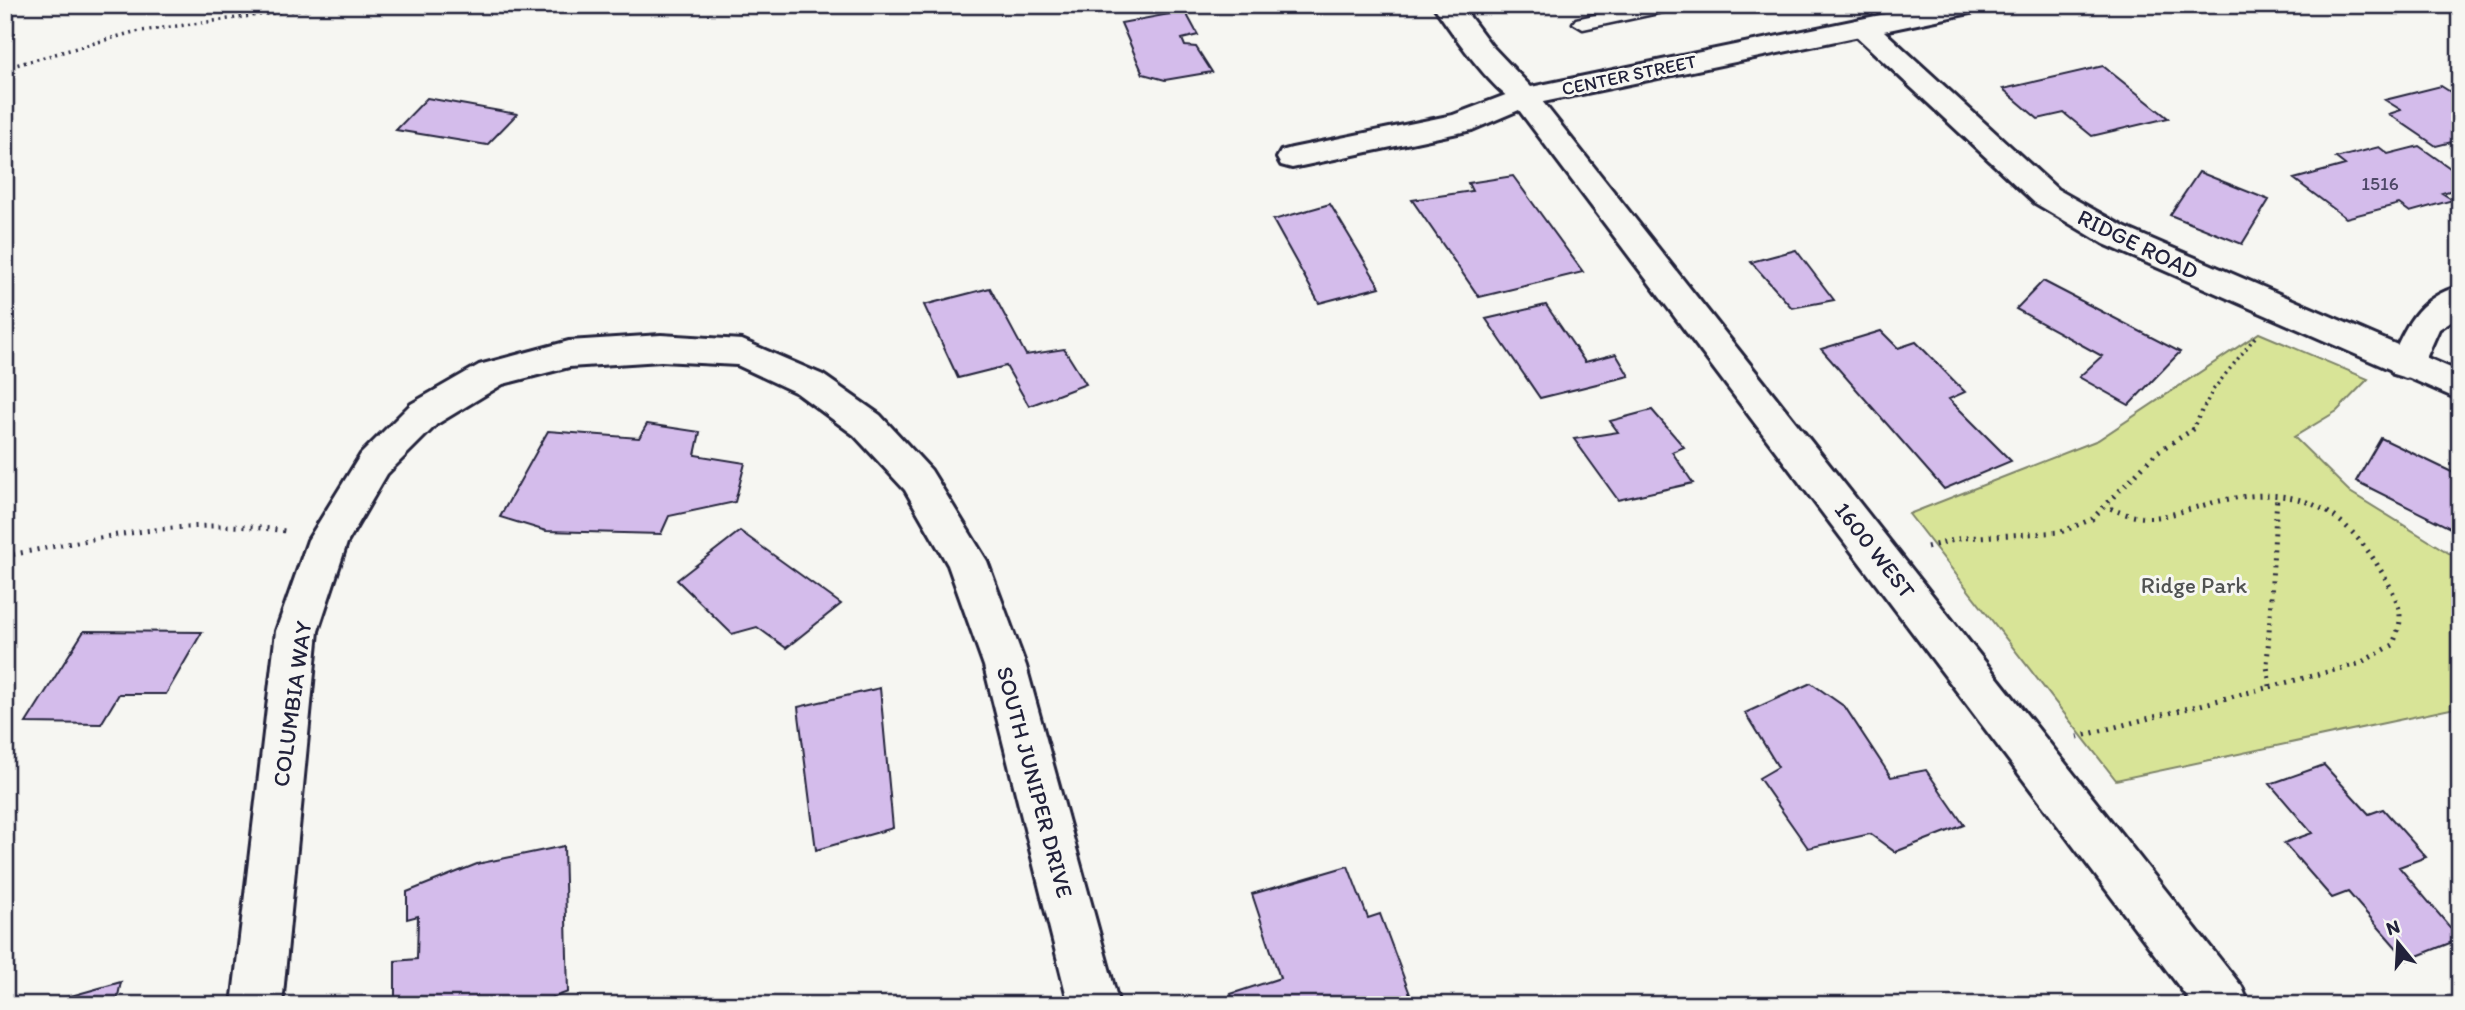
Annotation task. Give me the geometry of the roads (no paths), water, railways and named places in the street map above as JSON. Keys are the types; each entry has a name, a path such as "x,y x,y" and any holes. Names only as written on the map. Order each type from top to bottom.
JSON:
{"street":[{"name":"1600 WEST","path":"1447,5 1481,51 1524,97 2224,1005"},
{"name":"CENTER STREET","path":"1292,158 1461,123 1524,97 1970,5"},
{"name":"RIDGE ROAD","path":"1863,27 2046,196 2115,236 2460,387"},
{"path":"2406,365 2425,322 2460,298"},
{"name":"COLUMBIA WAY","path":"257,1005 297,631 328,540 382,456 424,414 492,374 569,354 661,348 742,353 810,384 867,425 918,480 967,561"},
{"name":"SOUTH JUNIPER DRIVE","path":"967,561 1005,666 1094,1005"}],"lane":[{"path":"1583,23 1665,6"}],"park label":[{"name":"Ridge Park","path":"2194,585"}]}
